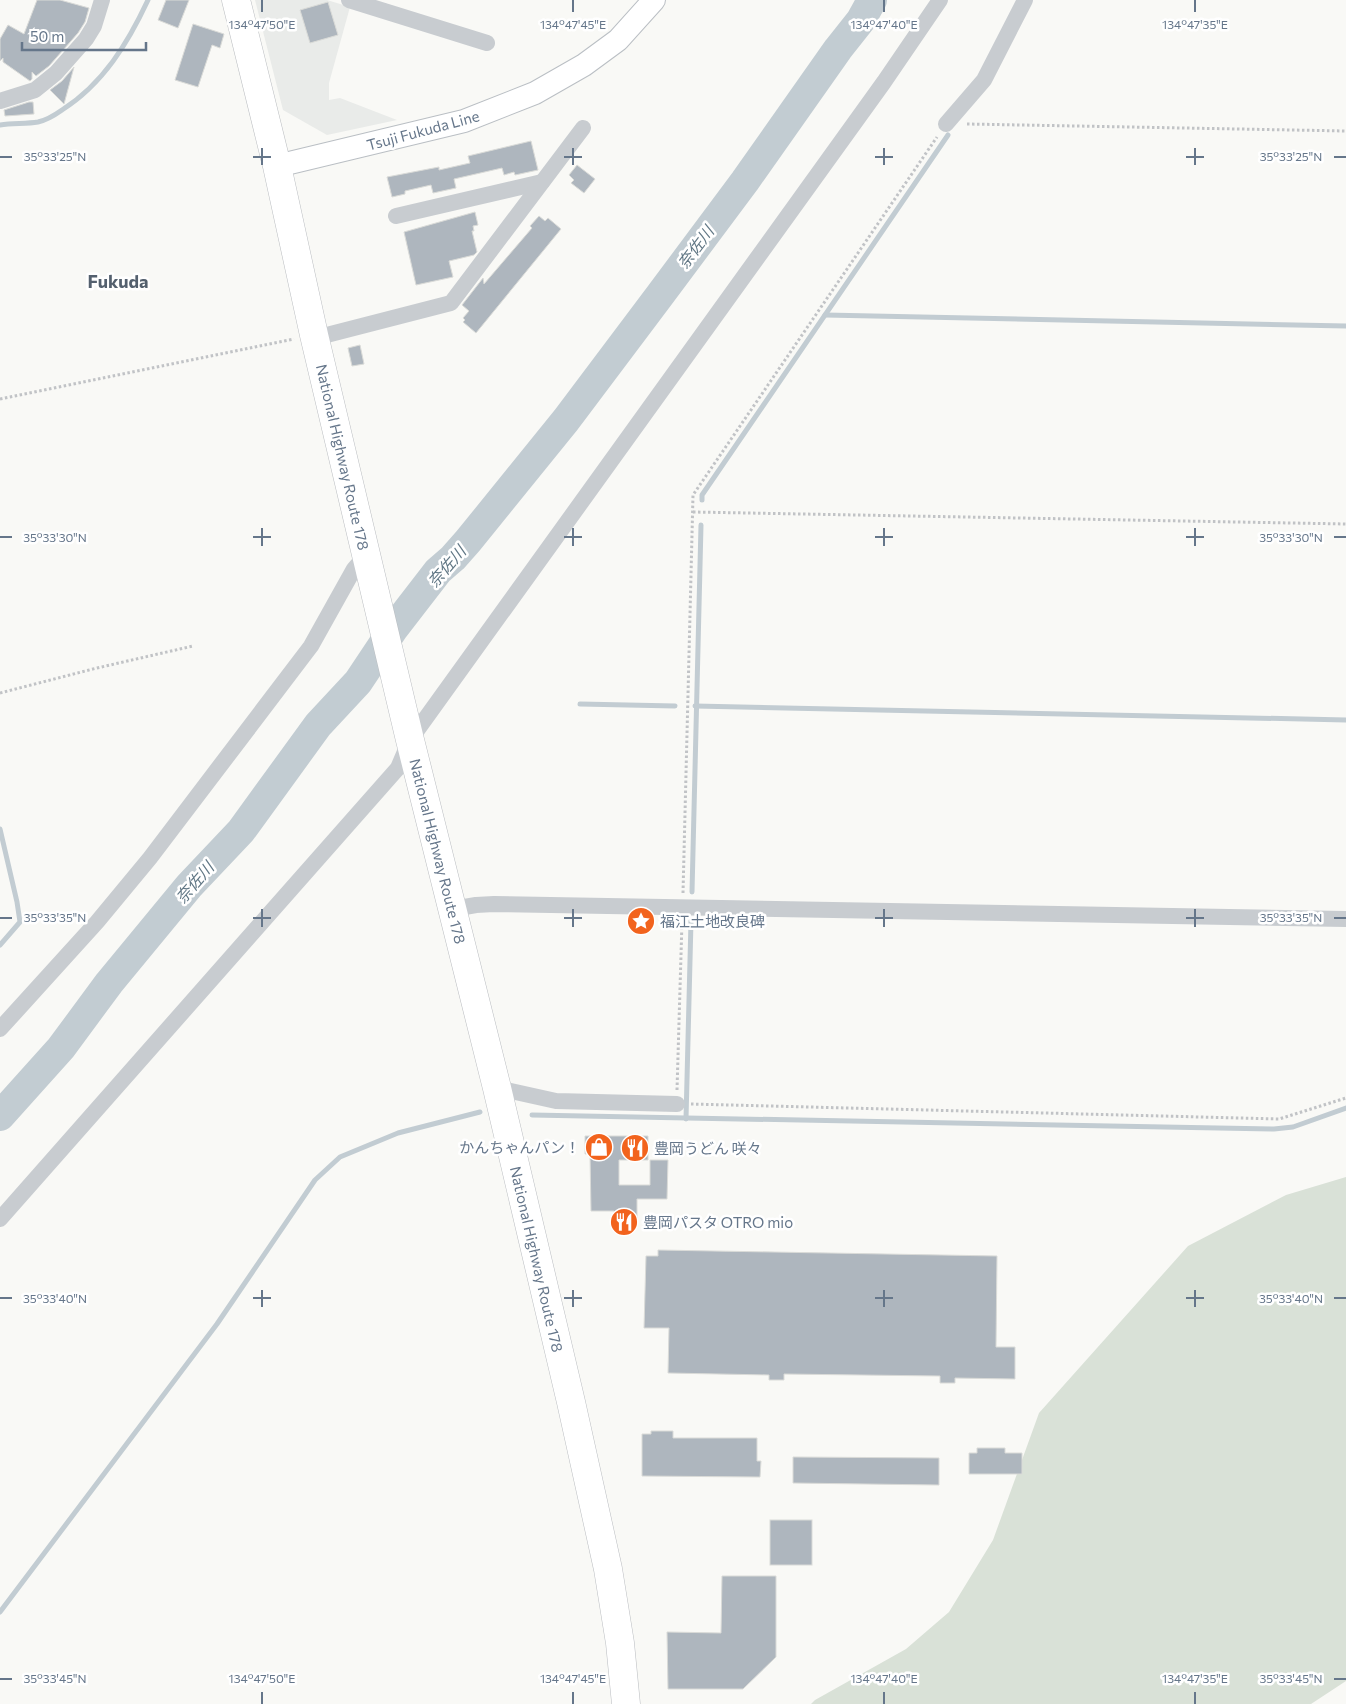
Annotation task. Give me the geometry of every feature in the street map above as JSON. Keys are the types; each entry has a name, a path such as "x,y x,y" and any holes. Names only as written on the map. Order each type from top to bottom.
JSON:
{"highway":[{"name":"National Highway Route 178","path":"236,0 277,166 315,336 409,732 497,1088 571,1402 608,1569 620,1643 626,1704"}],"main road":[{"name":"Tsuji Fukuda Line","path":"277,166 464,121 534,93 584,65 618,40 654,0"}],"street":[{"path":"0,101 36,90 56,73 86,39 94,26 102,0"},
{"path":"0,1219 398,768 409,732 884,82 940,0"},
{"path":"946,124 984,80 1025,0"},
{"path":"355,1 488,43"},
{"path":"315,336 450,303 583,128"},
{"path":"396,216 542,182"},
{"path":"0,1029 98,922 150,858 311,646 354,569 369,562"},
{"path":"453,909 484,904 683,906 1346,919"},
{"path":"497,1088 556,1101 677,1104"}],"path":[{"path":"1346,131 946,124 693,496 677,1104 1279,1119 1346,1098"},
{"path":"0,399 315,336"},
{"path":"692,512 1346,524"},
{"path":"0,693 193,646"}],"shaded area":[{"path":"255,0 327,0 350,7 329,83 329,100 340,98 397,120 327,135 283,110"},
{"path":"1346,1177 1346,1681 1311,1704 811,1704 906,1649 949,1612 993,1540 1039,1413 1188,1246 1286,1195"}],"building":[{"path":"37,0 60,0 89,8 85,22 78,33 49,66 36,76 32,72 32,79 30,81 3,62 3,58 0,61 0,39 8,25 24,34"},
{"path":"166,0 189,0 178,28 158,20"},
{"path":"328,2 338,35 310,43 300,10"},
{"path":"193,24 224,34 220,48 212,45 198,87 175,80"},
{"path":"74,67 64,104 50,90 62,81"},
{"path":"33,102 34,114 5,116 4,110"},
{"path":"531,141 538,170 515,175 514,172 504,175 502,168 454,179 456,188 433,193 431,185 405,191 405,194 392,197 387,177 439,167 439,170 470,163 468,156"},
{"path":"577,165 595,179 584,193 571,183 574,180 569,175"},
{"path":"475,212 478,225 473,226 474,231 472,231 477,252 474,255 449,261 453,277 416,285 404,232"},
{"path":"539,216 545,221 548,218 561,229 476,333 463,322 465,320 463,318 469,311 462,305 483,278 484,284 532,228 530,226"},
{"path":"360,345 364,364 352,366 348,348"},
{"path":"585,1136 648,1136 648,1160 619,1160 619,1185 650,1185 650,1160 668,1160 667,1199 637,1199 637,1219 632,1219 632,1229 614,1229 614,1211 591,1211 590,1154 585,1154"},
{"path":"658,1250 997,1256 996,1347 1015,1347 1015,1379 955,1378 955,1383 940,1383 940,1376 784,1374 784,1380 769,1380 769,1375 668,1373 669,1328 644,1328 646,1256 658,1256"},
{"path":"651,1431 673,1431 673,1438 757,1438 757,1461 761,1461 760,1477 642,1476 642,1434 651,1434"},
{"path":"977,1448 1005,1448 1005,1453 1022,1453 1022,1474 969,1474 969,1453 977,1453"},
{"path":"793,1457 939,1458 939,1485 793,1483"},
{"path":"770,1520 812,1520 812,1565 770,1565"},
{"path":"722,1576 776,1576 776,1657 743,1689 668,1689 667,1632 721,1633"}],"waterway":[{"path":"0,125 33,123 48,119 77,100 102,75 123,47 148,0"},
{"name":"奈佐川","path":"0,1116 61,1048 109,983 189,886 241,831 318,725 358,682 394,628 438,571 468,541 566,420 745,181 838,49 861,20 872,0"},
{"path":"702,500 702,495 948,135"},
{"path":"825,315 1346,326"},
{"path":"692,892 701,525"},
{"path":"580,704 675,706"},
{"path":"695,706 1346,720"},
{"path":"0,829 20,922 0,945"},
{"path":"686,1119 691,921"},
{"path":"532,1115 1274,1129 1293,1127 1346,1108"},
{"path":"0,1612 217,1324 315,1180 340,1157 398,1133 480,1112"}],"place":[{"name":"福江土地改良碑","path":"641,921"},
{"name":"かんちゃんパン！","path":"599,1147"},
{"name":"豊岡うどん 咲々","path":"635,1148"},
{"name":"豊岡パスタ OTRO mio","path":"624,1222"}],"district":[{"name":"Fukuda","path":"118,281"}]}
